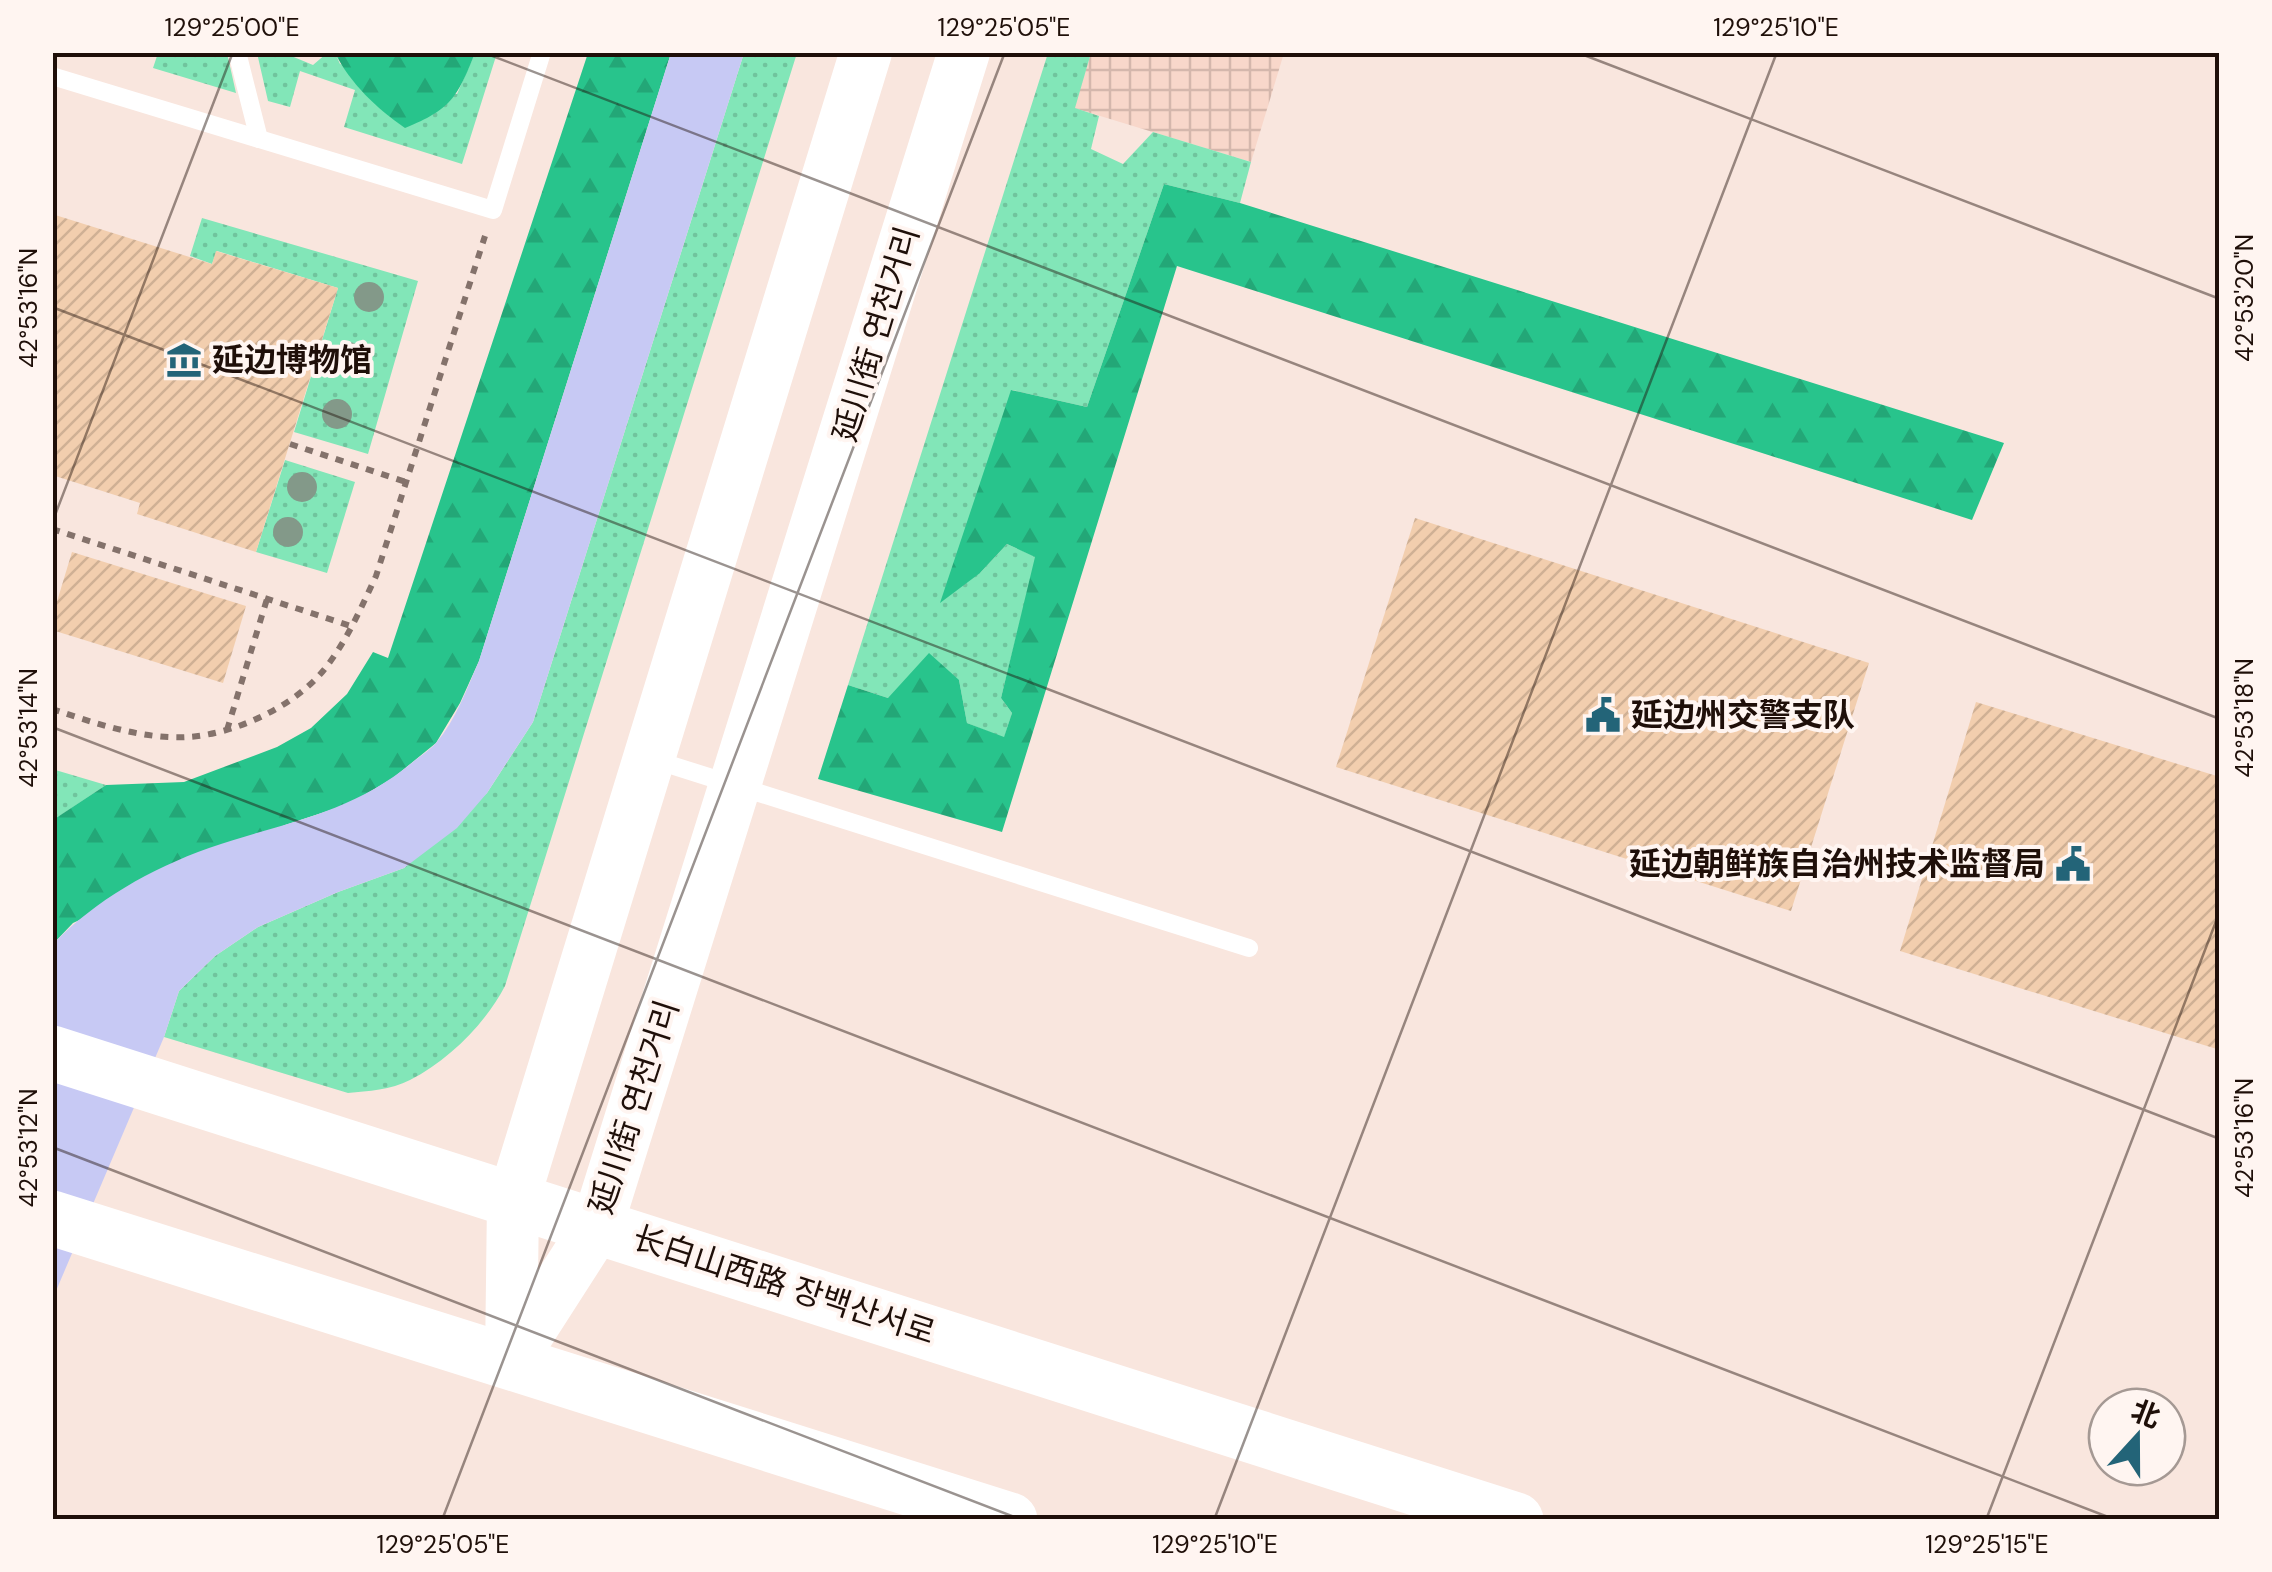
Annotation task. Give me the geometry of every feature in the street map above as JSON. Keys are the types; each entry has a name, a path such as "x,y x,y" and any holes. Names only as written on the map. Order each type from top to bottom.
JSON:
{"main road":[{"path":"511,1360 513,1201 866,52"},
{"name":"延川街 연천거리","path":"511,1360 597,1226 964,52"},
{"name":"长白山西路 장백산서로","path":"52,1053 1516,1520"},
{"path":"77,1226 1010,1520"}],"lane":[{"path":"237,52 260,139"},
{"path":"52,76 493,210 542,52"},
{"path":"650,758 1249,948"}],"path":[{"path":"52,710 143,733 187,738 227,730 264,714 298,694 323,671 352,626 376,576 493,210"},
{"path":"290,444 406,482"},
{"path":"52,529 352,626"},
{"path":"227,730 267,599"}],"shaded area":[{"path":"1091,53 1284,53 1251,162 1074,108"}],"green space":[{"path":"158,53 227,53 236,93 153,68"},
{"path":"257,53 284,53 313,65 327,53 335,53 340,64 457,94 475,53 497,53 462,164 344,127 355,90 300,71 290,107 268,101"},
{"path":"335,53 475,53 451,100 433,115 405,128 365,95"},
{"path":"588,53 671,53 479,661 436,743 393,778 349,804 285,825 73,923 53,944 52,816 56,818 106,785 184,782 277,747 311,728 347,694 373,652 388,658"},
{"path":"744,53 797,53 505,986 497,1000 465,1040 424,1072 403,1083 363,1092 348,1093 164,1037 179,991 215,956 258,927 404,868 487,793 533,722"},
{"path":"1048,53 1091,53 1075,108 1099,116 1091,149 1123,164 1153,132 1251,162 1240,203 1164,184 1087,407 1012,390 980,573 1007,544 1036,557 1001,698 1012,713 1004,738 967,723 959,680 888,698 848,685"},
{"path":"1164,184 1240,203 2004,443 1972,520 1177,266 1002,832 818,779 848,685 888,698 929,653 959,680 967,723 1004,737 1012,713 1001,698 1035,557 1007,544 980,573 940,603 1011,390 1087,407"},
{"path":"202,218 418,281 368,454 294,432 338,288 217,251 212,264 190,256"},
{"path":"285,460 355,482 327,573 256,552"},
{"path":"52,769 106,785 55,819"}],"water":[{"path":"671,53 744,53 533,722 487,793 457,828 404,868 258,927 215,956 179,991 164,1037 53,1298 53,944 87,913 145,876 209,848 340,806 389,780 434,746 443,734 479,661"}],"building":[{"name":"延边博物馆","path":"52,214 212,264 216,251 338,288 256,552 137,514 140,503 52,475"},
{"name":"延边州交警支队","path":"1415,518 1869,663 1791,911 1336,767"},
{"path":"72,552 246,606 223,683 52,630"},
{"name":"延边朝鲜族自治州技术监督局","path":"1976,702 2220,777 2220,1050 1900,951"}],"place":[{"name":"延边博物馆","path":"184,360"},
{"name":"延边州交警支队","path":"1603,715"},
{"name":"延边朝鲜族自治州技术监督局","path":"2073,864"}]}
